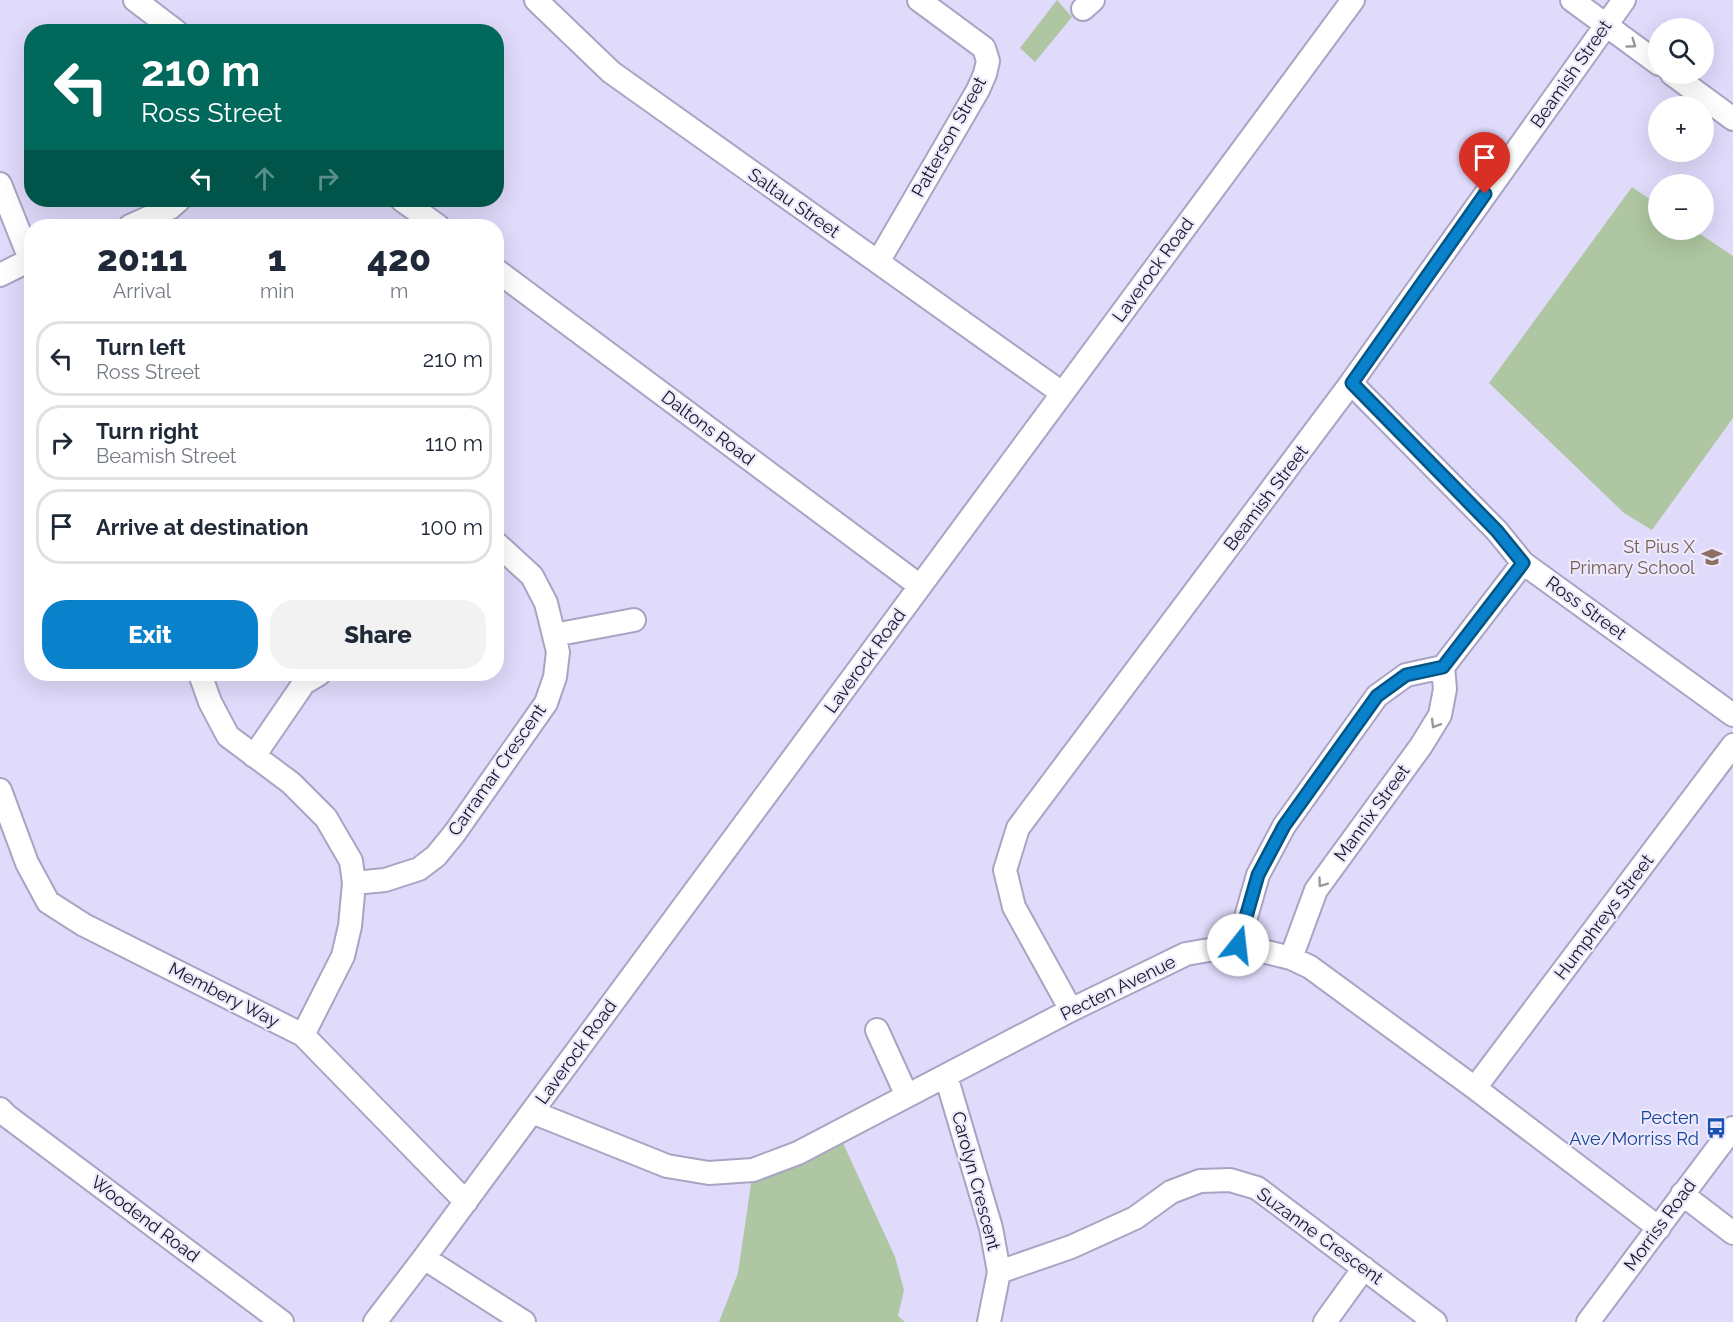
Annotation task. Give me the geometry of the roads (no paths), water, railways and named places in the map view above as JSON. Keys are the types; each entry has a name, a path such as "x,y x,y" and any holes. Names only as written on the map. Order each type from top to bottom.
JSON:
{"street":[{"name":"Saltau Street","path":"536,0 611,72 1062,393"},
{"name":"Patterson Street","path":"878,262 978,90 988,61 984,48 919,0"},
{"path":"1572,0 1648,56"},
{"name":"Beamish Street","path":"1071,1010 1014,907 1005,870 1018,828 1352,383 1624,0"},
{"name":"Laverock Road","path":"375,1322 466,1202 1349,1"},
{"path":"143,2 168,24"},
{"path":"1686,84 1733,118"},
{"path":"0,184 24,242"},
{"path":"146,219 171,207"},
{"path":"410,207 423,219"},
{"path":"0,275 24,263"},
{"name":"Daltons Road","path":"504,276 920,586"},
{"name":"Ross Street","path":"1352,383 1497,531 1523,563 1733,715"},
{"name":"Carramar Crescent","path":"354,883 385,880 419,868 436,856 546,703 555,677 558,652 546,603 532,576 504,550"},
{"path":"1238,945 1258,875 1284,826 1377,696 1406,675 1443,667 1523,563"},
{"path":"554,635 634,620"},
{"name":"Mannix Street","path":"1292,958 1316,890 1421,746 1440,715 1445,689 1443,667"},
{"path":"202,681 210,702 228,736 291,783 326,818 351,861 354,883 350,926 343,956 303,1035"},
{"path":"254,756 307,681"},
{"name":"Humphreys Street","path":"1474,1088 1733,745"},
{"name":"Membery Way","path":"0,790 27,863 48,902 84,925 303,1035 466,1202"},
{"name":"Pecten Avenue","path":"532,1112 667,1166 709,1173 753,1170 786,1158 1071,1010 1186,954 1238,945 1292,958 1310,967 1659,1228"},
{"path":"877,1030 907,1096"},
{"name":"Carolyn Crescent","path":"946,1076 991,1228 999,1272 990,1322"},
{"name":"Woodend Road","path":"2,1115 282,1322"},
{"name":"Morriss Road","path":"1588,1322 1733,1128"},
{"name":"Suzanne Crescent","path":"999,1272 1071,1247 1135,1218 1171,1192 1200,1181 1230,1180 1257,1188 1435,1322"},
{"path":"1682,1194 1733,1233"},
{"path":"424,1258 524,1322"},
{"path":"1325,1322 1364,1268"}],"place":[{"name":"St Pius X Primary School","path":"1712,557"},
{"name":"Pecten Ave/Morriss Rd","path":"1716,1128"}]}
